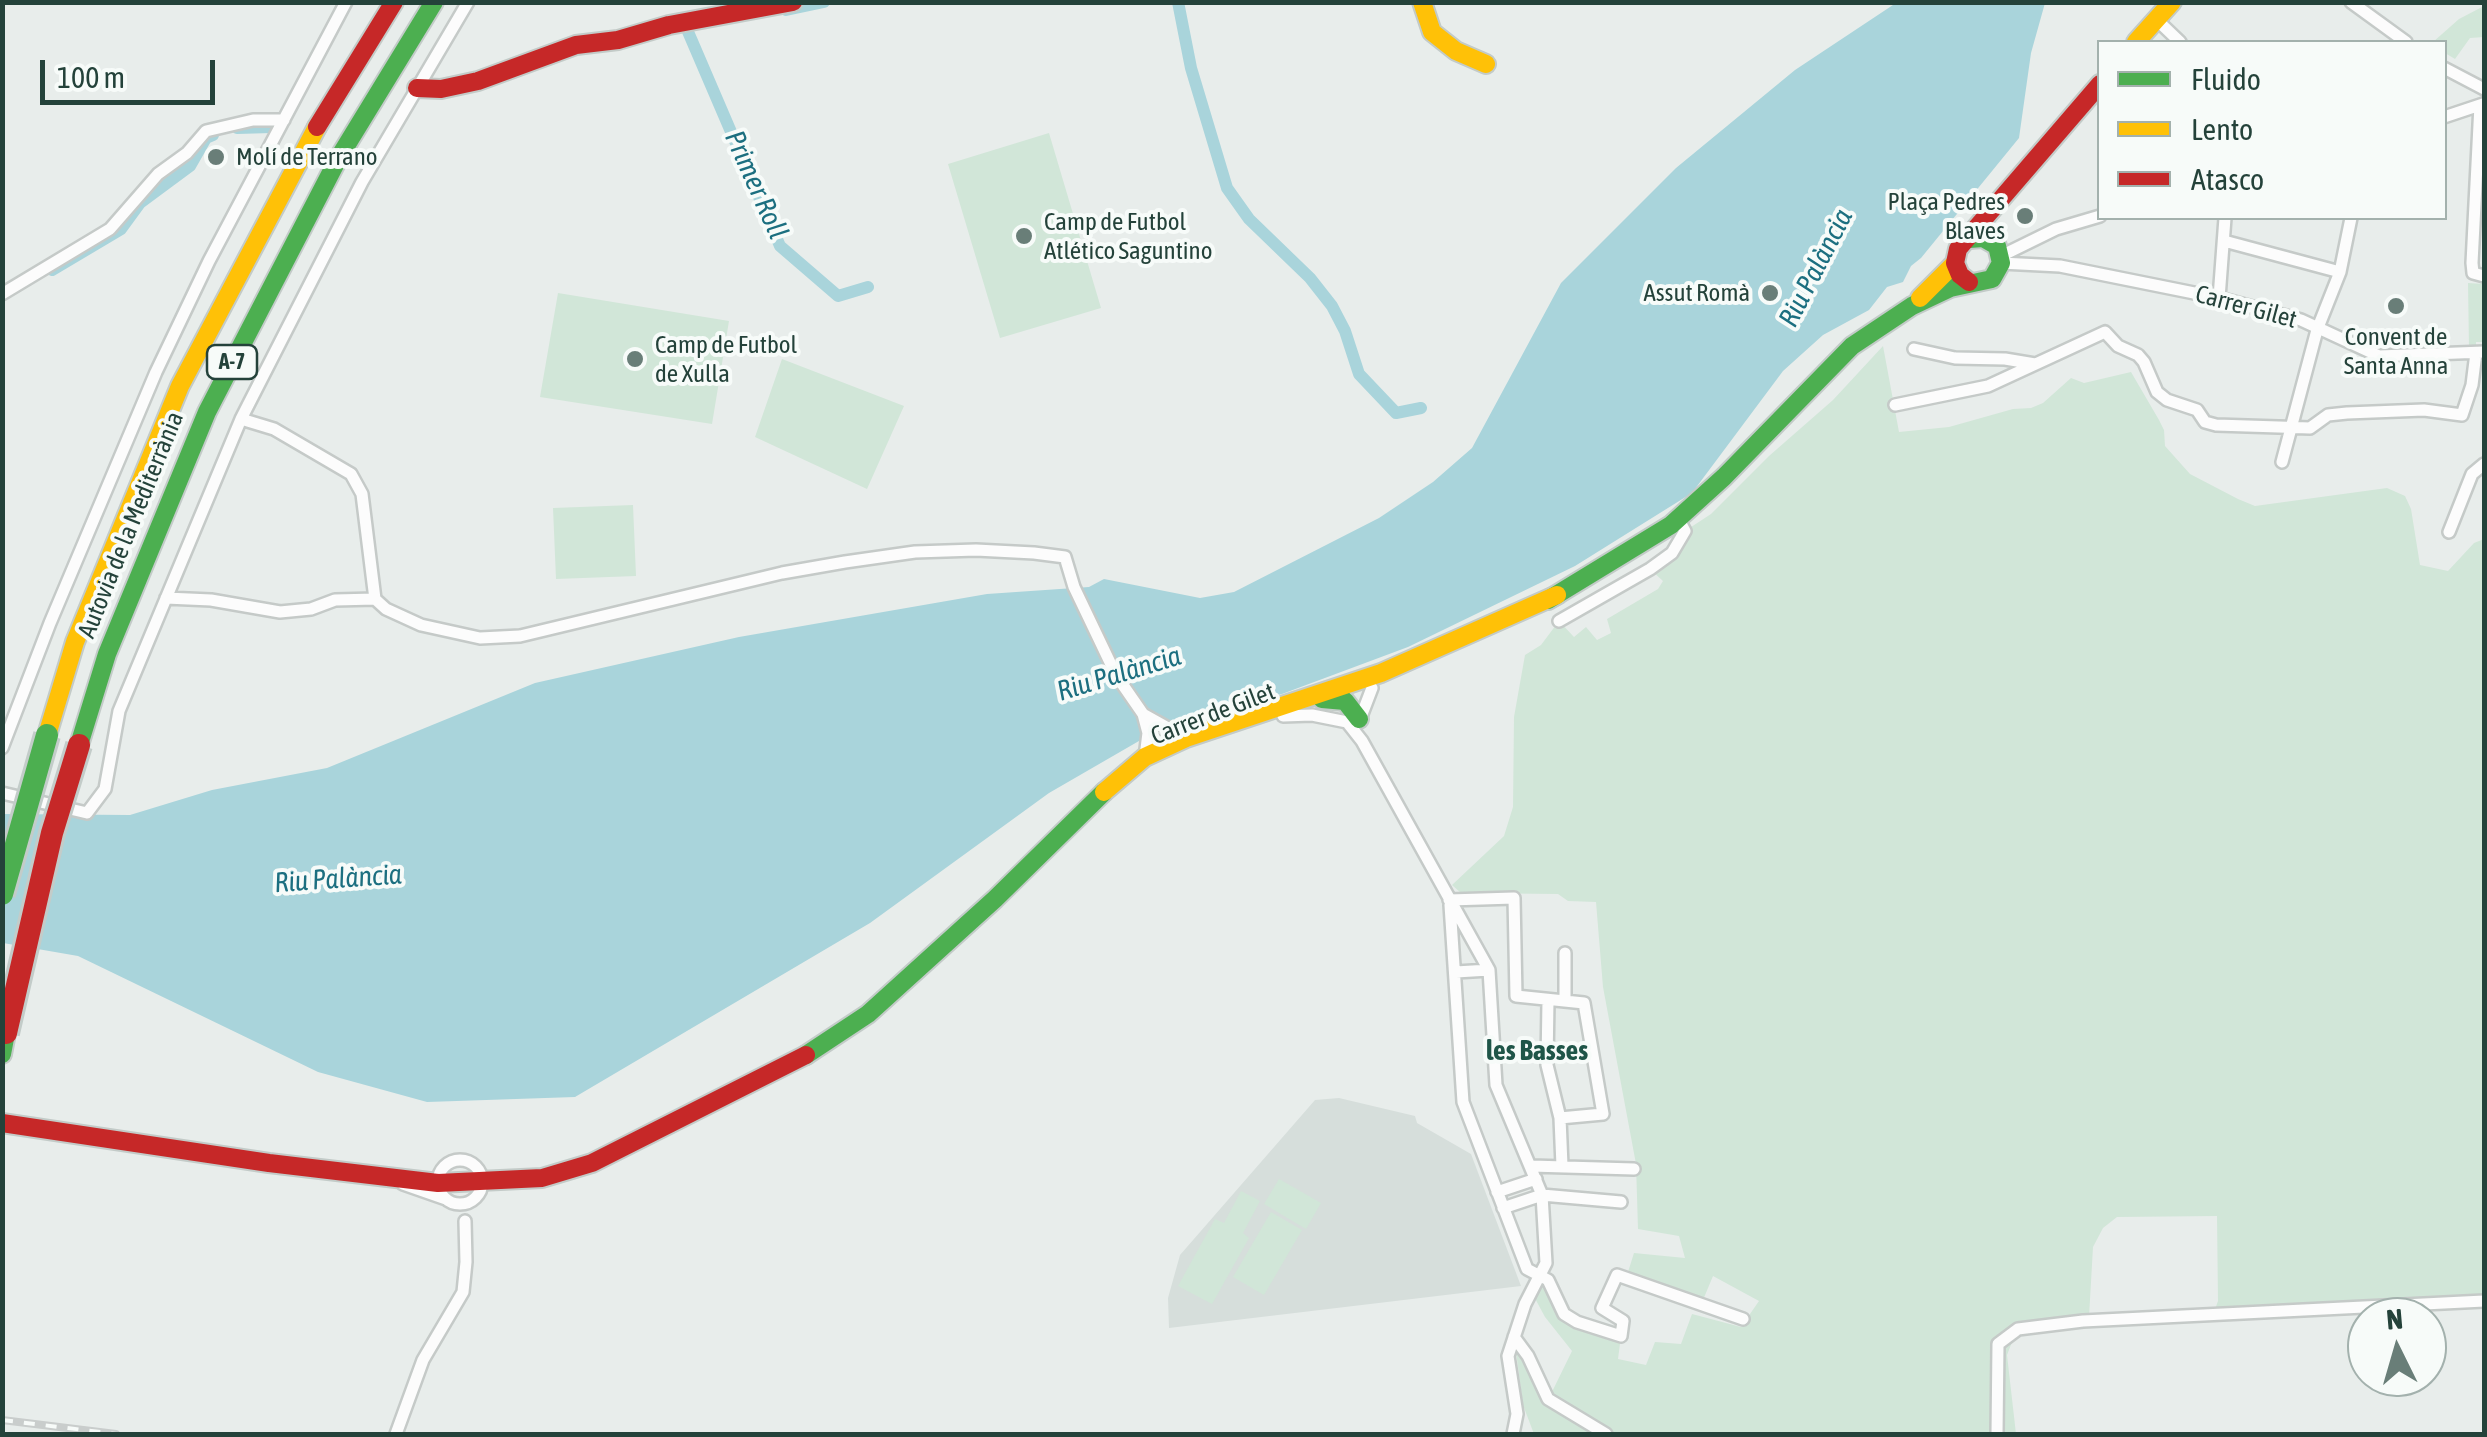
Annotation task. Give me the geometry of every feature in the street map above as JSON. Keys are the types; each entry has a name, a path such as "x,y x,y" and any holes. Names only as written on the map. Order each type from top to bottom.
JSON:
{"main road":[{"name":"Autovia de la Mediterrània","path":"2,894 76,642 180,386 314,132 394,2"},
{"name":"Autovia de la Mediterrània","path":"4,1044 52,833 107,654 207,412 338,159 434,2"},
{"path":"417,88 478,82 576,45 618,40 669,25 793,2"},
{"path":"1422,2 1432,32 1456,51 1486,64"},
{"path":"2138,40 2164,11"},
{"path":"2000,197 1996,218 2000,255 1992,279 1985,283 1962,272 1958,248 1969,239 2000,197 2097,87"},
{"path":"1969,239 1983,238 2000,255"},
{"name":"Carrer de Gilet","path":"1150,748 1190,747 1374,681 1557,594 1678,518 1724,477 1852,346 1962,272"},
{"path":"1340,698 1351,688 1374,681"},
{"path":"1266,718 1328,696 1340,698"},
{"path":"1340,698 1356,727"},
{"name":"Carrer de Gilet","path":"2,1123 389,1180 445,1195 482,1183 542,1178 592,1163 814,1051 868,1014 1150,748 1266,718"}],"street":[{"path":"3,745 156,372 209,260 346,2"},
{"path":"2,794 87,813 105,789 119,711 241,419 362,182 468,2"},
{"path":"2357,4 2403,40"},
{"path":"2164,11 2179,40"},
{"path":"2447,70 2484,89"},
{"path":"2447,115 2482,104 2472,263 2473,273 2483,276"},
{"path":"2,294 110,229 158,174 188,153 206,131 253,120 284,120"},
{"path":"2000,255 2056,229 2097,217"},
{"path":"2220,298 2225,220"},
{"path":"2282,462 2318,330 2340,272 2351,220"},
{"path":"2224,242 2340,272"},
{"name":"Carrer Gilet","path":"2000,255 2220,298 2301,320 2379,356 2480,352"},
{"path":"1895,404 1988,386 2105,332 2118,346 2144,362 2156,392 2166,400 2197,410 2205,422 2310,428 2328,414 2347,412 2424,410 2462,415 2480,352"},
{"path":"1914,349 1956,358 2034,364"},
{"path":"241,419 274,429 334,463 358,482 375,599 386,609 421,625 480,638 520,636 782,573 845,562 915,552 1034,552 1066,557 1074,587 1116,675 1144,714 1150,748 1174,748 1266,718 1312,715 1356,727 1489,970 1496,1085 1542,1195 1546,1263 1508,1356 1516,1414 1514,1434"},
{"path":"2449,532 2472,474 2483,467"},
{"path":"1559,621 1672,553 1686,531 1678,518"},
{"path":"166,598 211,600 280,612 311,609 336,600 375,599"},
{"path":"1356,727 1374,681"},
{"path":"1449,900 1514,898 1516,996 1584,1003 1603,1114 1560,1118"},
{"path":"1449,900 1463,1102 1527,1269 1548,1280 1564,1314 1621,1336 1623,1321 1602,1308 1617,1274 1743,1319"},
{"path":"1565,953 1565,1001"},
{"path":"1456,972 1489,970"},
{"path":"1548,1000 1547,1064 1560,1118 1562,1166"},
{"path":"1530,1166 1634,1169"},
{"path":"1497,1192 1536,1179"},
{"path":"396,1434 424,1360 463,1292 464,1222 468,1203 479,1195 482,1183"},
{"path":"445,1195 468,1203"},
{"path":"445,1195 464,1222"},
{"path":"1503,1208 1542,1195 1621,1202"},
{"path":"1998,1434 1998,1344 2018,1328 2083,1320 2484,1301"},
{"path":"1514,1337 1528,1356 1548,1399 1606,1434"}],"shaded area":[{"path":"1339,1098 1415,1116 1417,1123 1471,1154 1521,1286 1169,1328 1168,1298 1180,1255 1315,1100"}],"green space":[{"path":"2484,6 2484,37 2470,38 2455,59 2447,54 2447,40 2435,40 2459,19"},
{"name":"Camp de Futbol Atlético Saguntino","path":"1049,133 1101,308 1000,338 948,164"},
{"path":"2468,283 2484,284 2484,342 2469,348"},
{"name":"Camp de Futbol de Xulla","path":"558,293 729,321 712,424 540,397"},
{"path":"1883,346 1899,432 1949,427 2013,409 2031,408 2043,403 2071,378 2084,383 2131,372 2164,430 2165,446 2190,474 2238,499 2255,506 2387,488 2405,496 2411,509 2420,565 2448,571 2474,543 2484,539 2484,1301 2347,1297 2347,1308 2213,1315 2218,1301 2217,1216 2117,1217 2103,1228 2093,1247 2089,1317 2017,1329 2007,1355 2016,1434 1534,1434 1523,1405 1514,1337 1549,1398 1572,1351 1545,1317 1531,1291 1539,1277 1565,1314 1621,1336 1618,1359 1646,1365 1655,1342 1681,1344 1692,1314 1741,1327 1759,1301 1713,1276 1703,1300 1628,1272 1634,1253 1685,1258 1679,1236 1638,1229 1636,1164 1603,987 1596,902 1568,901 1558,894 1461,893 1452,885 1504,836 1513,807 1514,717 1525,655 1541,645 1559,621 1574,637 1586,627 1597,640 1611,633 1607,619 1658,589 1663,581 1650,569 1685,531 1711,514 1833,400"},
{"path":"782,359 904,406 867,489 755,437"},
{"path":"633,505 636,576 556,579 553,508"},
{"path":"1279,1179 1321,1203 1306,1229 1264,1204"},
{"path":"1241,1191 1260,1201 1243,1233 1249,1238 1212,1304 1178,1286 1215,1219 1224,1223"},
{"path":"1271,1212 1302,1230 1264,1295 1233,1277"}],"water":[{"name":"Riu Palància","path":"1896,3 2045,3 2031,53 2019,138 1911,266 1903,282 1887,287 1869,310 1823,335 1783,371 1692,493 1575,566 1408,647 1282,694 1177,719 1049,793 870,923 575,1097 427,1102 318,1072 78,956 3,943 2,814 130,815 212,790 327,768 535,683 739,637 987,594 1089,587 1104,579 1200,598 1234,592 1379,518 1433,482 1472,448 1561,283 1676,168 1795,70"}],"waterway":[{"path":"786,10 824,2"},
{"path":"1178,2 1191,68 1227,188 1249,219 1310,278 1332,306 1359,374 1396,413 1421,408"},
{"name":"Primer Roll","path":"686,27 780,246 838,296 868,287"},
{"path":"237,128 271,127"},
{"path":"52,270 121,229 140,203 190,166 206,138 213,135"}],"railway":[{"path":"2,1420 116,1434"}],"traffic: fast":[{"path":"79,745 107,654 207,412 338,159 434,2"},
{"path":"1548,600 1671,525 1724,477 1852,346 1912,306 1950,288 1992,279 2001,263 1997,246 1983,238 1969,239"},
{"path":"1322,699 1345,701 1359,719"},
{"path":"2,894 47,735"},
{"path":"806,1055 868,1014 995,899 1104,792"},
{"path":"2,1054 6,1033"}],"traffic: slow":[{"path":"1422,2 1432,32 1456,51 1486,64"},
{"path":"2138,40 2172,2"},
{"path":"47,735 75,642 180,386 317,127"},
{"path":"1920,298 1955,263"},
{"path":"1104,792 1145,757 1186,738 1381,673 1557,595"}],"traffic: jam":[{"path":"317,127 394,2"},
{"path":"417,88 441,89 478,81 576,45 618,40 669,25 793,2"},
{"path":"1969,282 1960,275 1955,263 1958,249 2097,87"},
{"path":"6,1033 52,833 79,745"},
{"path":"2,1123 269,1163 438,1183 542,1178 592,1163 806,1055"}],"place":[{"name":"Molí de Terrano","path":"216,157"},
{"name":"Plaça Pedres Blaves","path":"2025,216"},
{"name":"Camp de Futbol Atlético Saguntino","path":"1024,236"},
{"name":"Assut Romà","path":"1770,293"},
{"name":"Convent de Santa Anna","path":"2396,306"},
{"name":"Camp de Futbol de Xulla","path":"635,359"}],"district":[{"name":"les Basses","path":"1537,1051"}]}
